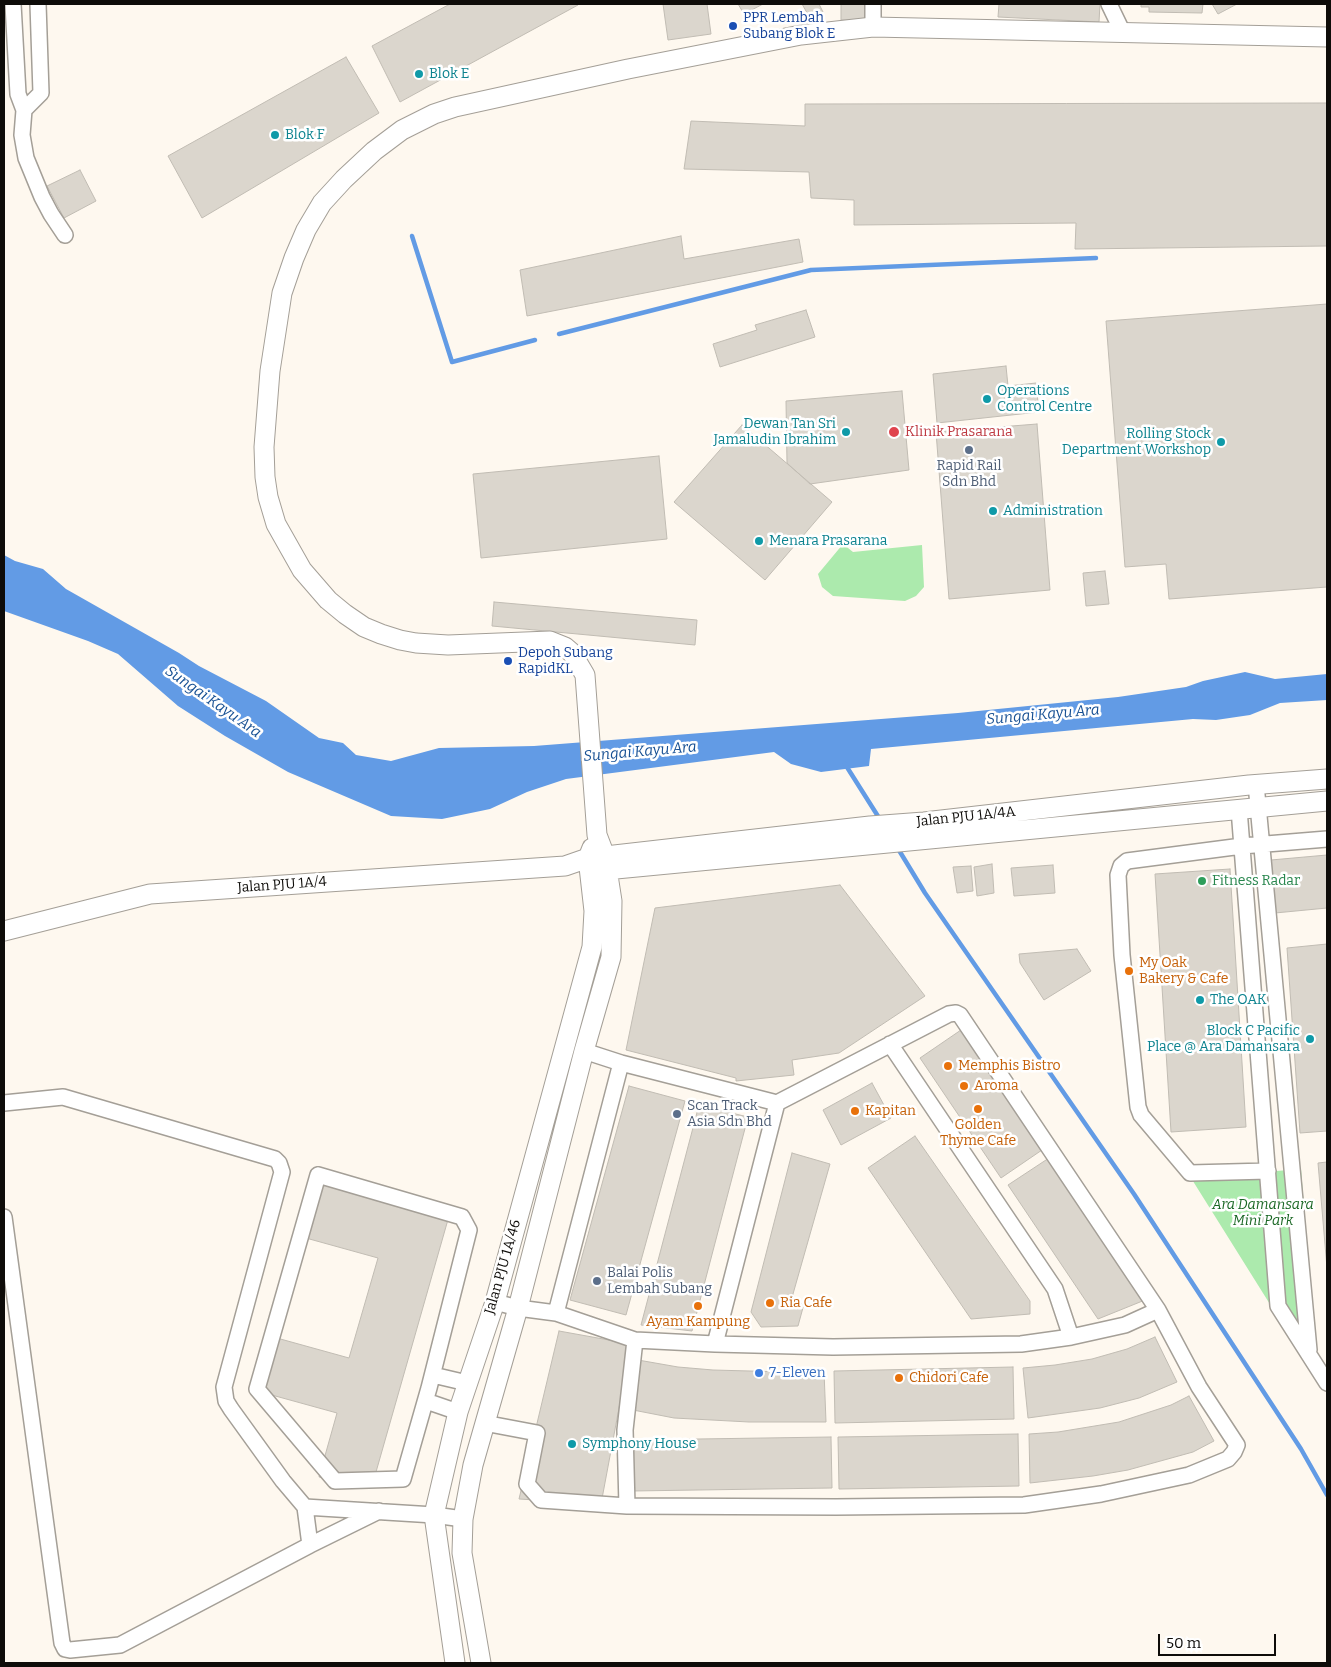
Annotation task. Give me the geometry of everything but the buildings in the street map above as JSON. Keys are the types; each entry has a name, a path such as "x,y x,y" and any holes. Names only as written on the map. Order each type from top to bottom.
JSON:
{"street":[{"path":"13,4 18,94 24,110 22,135 26,158 42,197 65,235"},
{"path":"24,110 41,93 38,4"},
{"path":"873,26 874,4"},
{"path":"1109,4 1123,33"},
{"path":"598,864 585,674 572,653 565,646 550,641 432,644 400,640 364,627 328,600 302,570 276,524 266,484 264,447 270,371 282,293 303,237 322,204 344,179 374,151 402,130 434,114 455,107 801,34 873,26 1327,37"},
{"name":"Jalan PJU 1A/4A","path":"925,831 1256,784 1327,778"},
{"path":"1256,784 1309,1354"},
{"name":"Jalan PJU 1A/4A","path":"598,864 874,835 1327,801"},
{"path":"1239,809 1278,1306 1327,1383"},
{"name":"Jalan PJU 1A/4A","path":"598,864 633,868 874,835"},
{"path":"1268,1172 1190,1173 1141,1115 1138,1107 1122,954 1118,875 1121,866 1126,861 1242,846 1327,839"},
{"name":"Jalan PJU 1A/4","path":"4,931 150,894 598,864"},
{"name":"Jalan PJU 1A/46","path":"481,1663 462,1553 462,1519 484,1423 518,1308 584,1052 611,957 613,918 611,896 598,864"},
{"name":"Jalan PJU 1A/46","path":"455,1663 434,1514 458,1412 495,1302 592,947 598,864"},
{"path":"611,896 620,881 633,868"},
{"path":"484,1423 537,1433 527,1484 541,1500 627,1506 836,1507 1024,1505 1102,1494 1190,1475 1228,1459 1237,1445 1199,1387 1158,1310 960,1015 956,1013 949,1014 777,1102 620,1063 584,1052"},
{"path":"890,1044 1055,1289 1071,1337"},
{"path":"556,1313 620,1063"},
{"path":"4,1103 63,1097 275,1159 279,1163 282,1172 224,1387 226,1401 231,1410 283,1481 305,1507 310,1545"},
{"path":"716,1344 777,1102"},
{"path":"318,1176 462,1217 469,1230 426,1401 403,1479 335,1480 257,1389 318,1176"},
{"path":"4,1217 62,1643 65,1649 120,1646 378,1511"},
{"path":"495,1302 518,1308 556,1313 635,1340 833,1347 1021,1344 1071,1337 1125,1325 1158,1310"},
{"path":"627,1506 625,1430 635,1340"},
{"path":"433,1375 467,1383"},
{"path":"426,1401 458,1412"},
{"path":"305,1507 434,1514 462,1519"}],"green space":[{"path":"843,544 853,552 922,545 924,587 916,596 905,601 833,596 822,587 818,574"},
{"name":"Ara Damansara Mini Park","path":"1301,1169 1318,1381 1191,1178"}],"water":[{"name":"Sungai Kayu Ara","path":"4,555 15,561 43,569 66,589 199,666 266,701 319,738 343,743 356,755 391,761 439,748 534,746 958,713 1118,697 1186,687 1203,681 1245,672 1275,679 1327,674 1327,700 1280,703 1250,715 1216,720 1193,719 871,749 869,766 821,772 791,764 774,752 566,779 527,792 490,809 442,819 391,816 288,772 225,736 178,706 118,654 88,641 4,611"}],"waterway":[{"path":"412,236 452,362 535,340"},
{"path":"559,334 811,270 1096,258"},
{"path":"845,764 881,821"},
{"path":"897,847 925,893 1134,1194 1301,1449 1327,1495"}],"place":[{"name":"PPR Lembah Subang Blok E","path":"733,26"},
{"name":"Blok E","path":"419,74"},
{"name":"Blok F","path":"275,135"},
{"name":"Operations Control Centre","path":"987,399"},
{"name":"Dewan Tan Sri Jamaludin Ibrahim","path":"846,432"},
{"name":"Klinik Prasarana","path":"894,432"},
{"name":"Rolling Stock Department Workshop","path":"1221,442"},
{"name":"Rapid Rail Sdn Bhd","path":"969,450"},
{"name":"Administration","path":"993,511"},
{"name":"Menara Prasarana","path":"759,541"},
{"name":"Depoh Subang RapidKL","path":"508,661"},
{"name":"Fitness Radar","path":"1202,881"},
{"name":"My Oak Bakery & Cafe","path":"1129,971"},
{"name":"The OAK","path":"1200,1000"},
{"name":"Block C Pacific Place @ Ara Damansara","path":"1310,1039"},
{"name":"Memphis Bistro","path":"948,1066"},
{"name":"Aroma","path":"964,1086"},
{"name":"Golden Thyme Cafe","path":"978,1109"},
{"name":"Kapitan","path":"855,1111"},
{"name":"Scan Track Asia Sdn Bhd","path":"677,1114"},
{"name":"Balai Polis Lembah Subang","path":"597,1281"},
{"name":"Ria Cafe","path":"770,1303"},
{"name":"Ayam Kampung","path":"698,1306"},
{"name":"7-Eleven","path":"759,1373"},
{"name":"Chidori Cafe","path":"899,1378"},
{"name":"Symphony House","path":"572,1444"}]}
